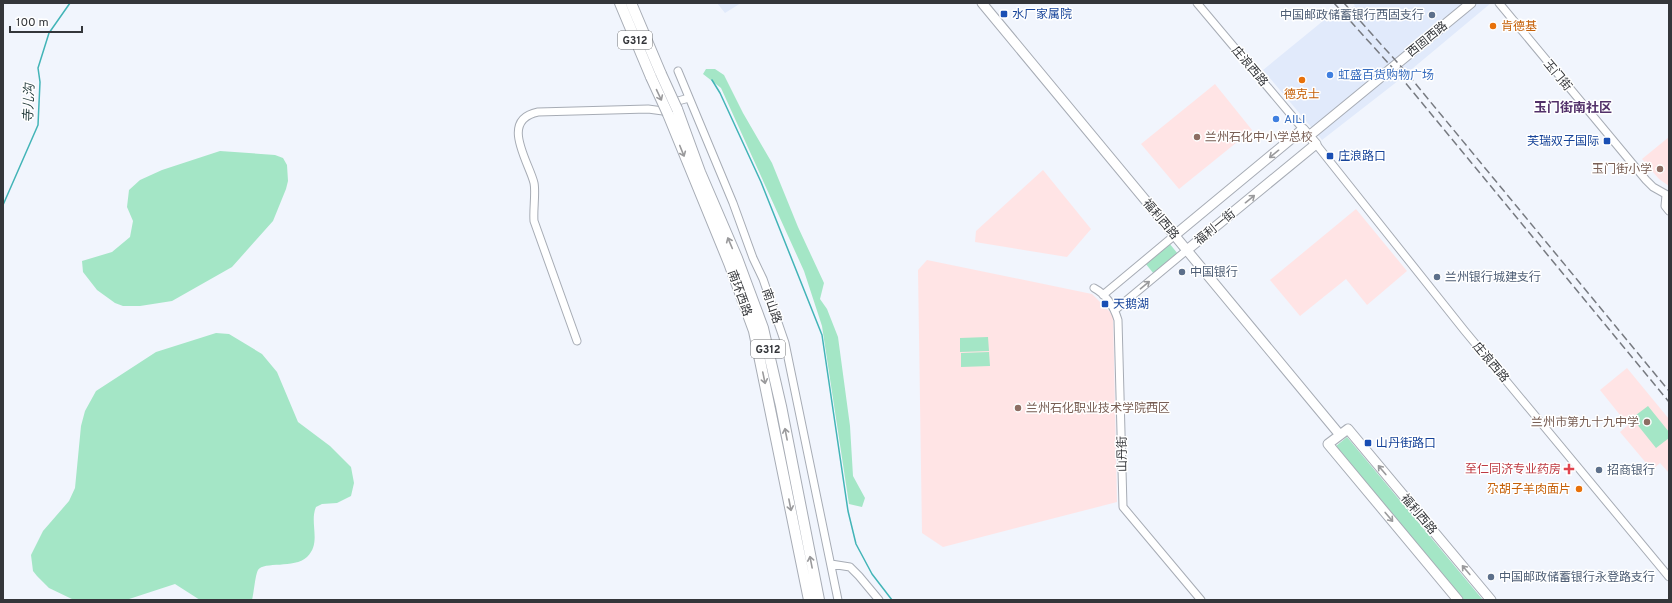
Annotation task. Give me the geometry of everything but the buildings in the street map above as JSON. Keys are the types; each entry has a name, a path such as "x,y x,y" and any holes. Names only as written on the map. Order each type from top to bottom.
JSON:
{"highway":[{"name":"南环西路","path":"620,3 651,77 673,112 700,172 737,258 763,328 781,406 819,600"},
{"name":"南环西路","path":"631,3 661,74 673,112 754,331 809,600"}],"main road":[{"name":"福利西路","path":"982,3 1174,235 1490,600"},
{"name":"西固西路","path":"1306,133 1471,3"},
{"name":"福利一街","path":"1174,235 1306,133"},
{"path":"1306,133 1316,144"},
{"name":"福利一街","path":"1187,250 1316,144"},
{"path":"1344,432 1328,444 1458,600"}],"street":[{"name":"庄浪西路","path":"1197,3 1306,133"},
{"name":"玉门街","path":"1499,3 1646,180 1653,187 1668,195"},
{"name":"南山路","path":"678,71 733,204 753,258 763,279 785,343 838,600"},
{"path":"577,340 534,221 534,185 518,141 520,125 527,117 538,112 648,108 663,111 687,95"},
{"name":"庄浪西路","path":"1316,144 1469,335 1669,577"},
{"path":"1668,195 1665,206 1669,211"},
{"name":"福利一街","path":"1103,295 1174,235"},
{"name":"福利一街","path":"1115,310 1187,250"},
{"name":"山丹街","path":"1094,288 1113,306 1118,320 1123,507 1201,600"},
{"path":"831,564 850,567 879,600"}],"shaded area":[{"path":"717,3 741,3 725,13"},
{"path":"1353,3 1491,3 1394,84 1322,140 1263,70 1329,16 1355,6"},
{"name":"兰州石化中小学总校","path":"1215,84 1252,130 1179,189 1141,144"},
{"name":"玉门街小学","path":"1669,137 1669,186 1659,179 1642,159"},
{"path":"1043,170 1091,229 1067,257 975,242 976,231"},
{"path":"1356,209 1407,271 1367,305 1346,279 1300,316 1270,280"},
{"name":"兰州石化职业技术学院·西区","path":"927,260 1092,294 1113,315 1117,502 943,547 922,533 918,270"},
{"name":"兰州市第九十九中学","path":"1627,368 1669,419 1669,473 1660,463 1652,470 1620,432 1628,425 1600,390"}],"green space":[{"path":"706,69 715,69 724,75 743,113 772,163 798,227 824,283 820,299 827,309 838,337 850,426 853,476 865,498 862,507 849,504 822,326 804,271 721,88 703,74"},
{"path":"220,151 275,155 283,158 287,165 288,181 273,221 232,267 172,301 140,306 123,306 115,303 97,290 83,272 82,261 112,252 130,237 133,221 127,207 129,190 140,180 162,170"},
{"path":"1169,243 1178,254 1154,274 1145,263"},
{"path":"216,333 229,334 262,354 277,372 298,422 330,446 351,467 354,483 351,496 337,503 322,504 316,507 314,513 314,546 307,557 295,563 261,567 256,576 252,600 200,600 175,584 126,600 74,600 49,588 33,571 31,555 43,531 69,501 75,488 81,426 85,411 96,391 156,352"},
{"path":"988,337 989,351 960,352 960,338"},
{"path":"989,352 990,366 961,367 961,353"},
{"path":"1648,406 1669,432 1669,438 1656,448 1632,418"},
{"path":"1347,437 1483,600 1464,600 1336,446"}],"waterway":[{"name":"寺儿沟","path":"3,205 38,125 40,82 38,68 49,33 70,3"},
{"path":"712,80 720,93 761,182 822,335 848,511 856,544 872,574 892,600"}],"railway":[{"path":"1334,3 1399,75 1669,402"},
{"path":"1344,3 1405,71 1669,391"}],"place":[{"name":"水厂家属院","path":"1004,14"},
{"name":"中国邮政储蓄银行西固支行","path":"1432,15"},
{"name":"肯德基","path":"1493,26"},
{"name":"虹盛百货购物广场","path":"1330,75"},
{"name":"德克士","path":"1302,80"},
{"name":"AILI","path":"1276,119"},
{"name":"兰州石化中小学总校","path":"1197,137"},
{"name":"芙瑞·双子国际","path":"1607,141"},
{"name":"庄浪路口","path":"1330,156"},
{"name":"玉门街小学","path":"1660,169"},
{"name":"中国银行","path":"1182,272"},
{"name":"兰州银行城建支行","path":"1437,277"},
{"name":"天鹅湖","path":"1105,304"},
{"name":"兰州石化职业技术学院·西区","path":"1018,408"},
{"name":"兰州市第九十九中学","path":"1647,422"},
{"name":"山丹街路口","path":"1368,443"},
{"name":"至仁同济专业药房","path":"1569,469"},
{"name":"招商银行","path":"1599,470"},
{"name":"尕胡子羊肉面片","path":"1579,489"},
{"name":"中国邮政储蓄银行永登路支行","path":"1491,577"}],"district":[{"name":"玉门街南社区","path":"1573,107"}]}
